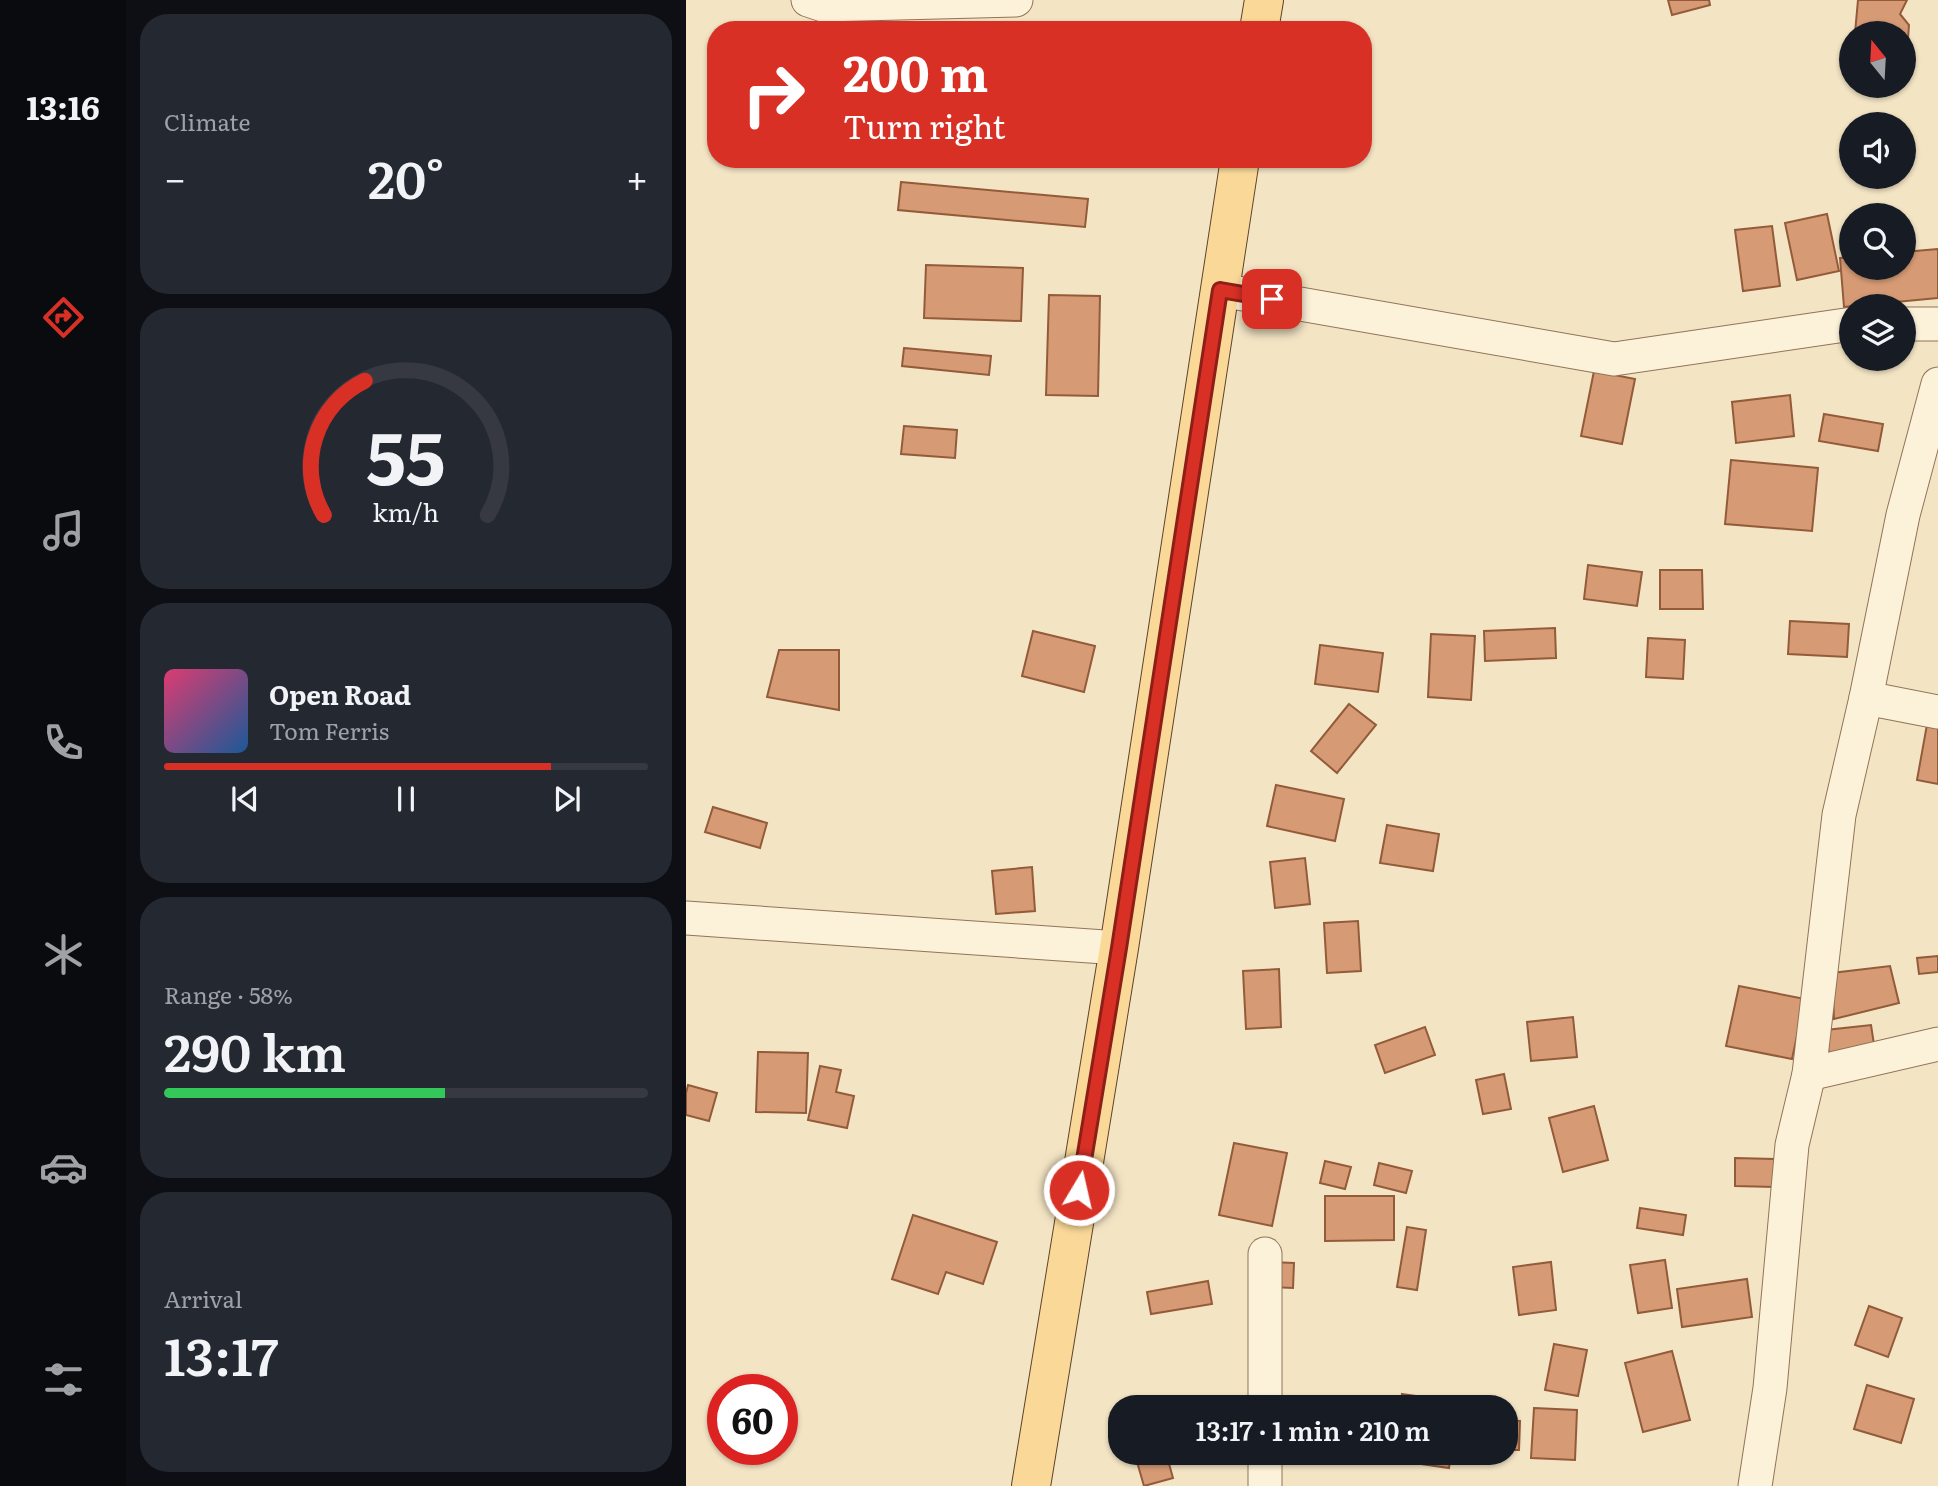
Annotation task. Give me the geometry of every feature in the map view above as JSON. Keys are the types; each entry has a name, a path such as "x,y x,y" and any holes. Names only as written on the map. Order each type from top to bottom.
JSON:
{"main road":[{"path":"1260,21 1264,0"},
{"path":"1031,1486 1119,948 1239,168"}],"street":[{"path":"808,0 822,5 1016,0"},
{"path":"1220,290 1614,359 1839,326"},
{"path":"1916,324 1938,324"},
{"path":"1755,1486 1770,1388 1792,1145 1809,1074 1839,815 1866,698 1902,514 1938,384"},
{"path":"1866,698 1938,712"},
{"path":"686,918 1119,948"},
{"path":"1809,1074 1938,1044"},
{"path":"1265,1254 1265,1395"},
{"path":"1265,1465 1265,1486"}],"building":[{"path":"1668,0 1709,0 1710,5 1672,15"},
{"path":"1858,0 1907,0 1900,14 1906,21 1856,21"},
{"path":"901,182 1088,199 1085,227 898,210"},
{"path":"1827,214 1839,271 1797,280 1785,223"},
{"path":"1772,226 1780,286 1743,291 1735,230"},
{"path":"1938,249 1938,298 1916,300 1916,294 1843,294 1842,280 1916,280 1916,251"},
{"path":"926,265 1023,268 1021,321 924,318"},
{"path":"1049,295 1100,296 1098,396 1046,395"},
{"path":"904,348 991,356 989,375 902,366"},
{"path":"1594,371 1635,379 1622,444 1581,436"},
{"path":"1790,395 1794,436 1736,443 1732,402"},
{"path":"1824,414 1883,424 1878,451 1819,441"},
{"path":"904,426 957,430 955,458 901,454"},
{"path":"1731,460 1818,468 1812,531 1725,524"},
{"path":"1588,565 1642,572 1637,606 1584,599"},
{"path":"1660,570 1702,570 1703,609 1660,609"},
{"path":"1790,621 1849,624 1847,657 1788,654"},
{"path":"1555,628 1556,658 1485,661 1484,631"},
{"path":"1033,631 1095,646 1084,692 1022,676"},
{"path":"1431,634 1475,636 1471,700 1428,697"},
{"path":"1648,638 1685,640 1683,679 1646,677"},
{"path":"1320,645 1383,653 1378,692 1315,684"},
{"path":"779,650 839,650 839,710 767,697"},
{"path":"1349,704 1376,725 1337,773 1311,751"},
{"path":"1928,719 1938,721 1938,784 1917,780"},
{"path":"1276,785 1344,799 1335,841 1267,826"},
{"path":"713,807 767,823 760,848 705,832"},
{"path":"1387,825 1439,834 1433,871 1380,863"},
{"path":"1305,858 1310,904 1275,908 1270,862"},
{"path":"1032,867 1035,911 996,914 992,871"},
{"path":"1358,921 1361,971 1327,973 1324,923"},
{"path":"1938,956 1938,972 1919,974 1917,958"},
{"path":"1890,966 1899,1003 1834,1019 1832,973"},
{"path":"1279,969 1281,1027 1246,1029 1243,971"},
{"path":"1739,986 1805,999 1792,1059 1726,1046"},
{"path":"1573,1017 1577,1057 1531,1061 1527,1022"},
{"path":"1871,1025 1875,1051 1829,1056 1826,1030"},
{"path":"1425,1027 1435,1055 1385,1073 1375,1045"},
{"path":"758,1052 808,1053 806,1113 756,1112"},
{"path":"820,1066 841,1070 836,1092 854,1096 847,1128 808,1120"},
{"path":"1504,1074 1511,1109 1483,1114 1476,1080"},
{"path":"688,1085 717,1093 709,1121 686,1115"},
{"path":"1594,1106 1608,1160 1563,1172 1549,1118"},
{"path":"1234,1143 1287,1153 1272,1226 1219,1215"},
{"path":"1735,1158 1774,1159 1774,1187 1735,1186"},
{"path":"1325,1161 1351,1167 1345,1189 1320,1183"},
{"path":"1379,1163 1412,1171 1406,1193 1374,1185"},
{"path":"1325,1196 1394,1196 1394,1240 1325,1241"},
{"path":"1640,1208 1686,1215 1683,1235 1637,1228"},
{"path":"913,1215 997,1242 983,1284 946,1272 938,1294 892,1279"},
{"path":"1407,1227 1426,1230 1417,1290 1397,1287"},
{"path":"1665,1260 1672,1308 1638,1313 1630,1265"},
{"path":"1270,1262 1294,1263 1293,1288 1270,1287"},
{"path":"1551,1262 1556,1310 1519,1315 1513,1267"},
{"path":"1747,1279 1752,1317 1682,1327 1677,1289"},
{"path":"1208,1281 1212,1304 1151,1314 1147,1292"},
{"path":"1869,1306 1902,1318 1888,1357 1855,1345"},
{"path":"1554,1344 1587,1350 1578,1396 1545,1390"},
{"path":"1672,1351 1690,1420 1643,1432 1625,1363"},
{"path":"1867,1385 1914,1399 1901,1443 1854,1429"},
{"path":"1534,1408 1577,1410 1575,1460 1531,1458"},
{"path":"1518,1421 1520,1421 1518,1450"},
{"path":"1138,1465 1169,1465 1173,1478 1144,1486"},
{"path":"1428,1465 1449,1465 1449,1468"}],"route":[{"path":"1079,1190 1220,290 1272,299"}]}
